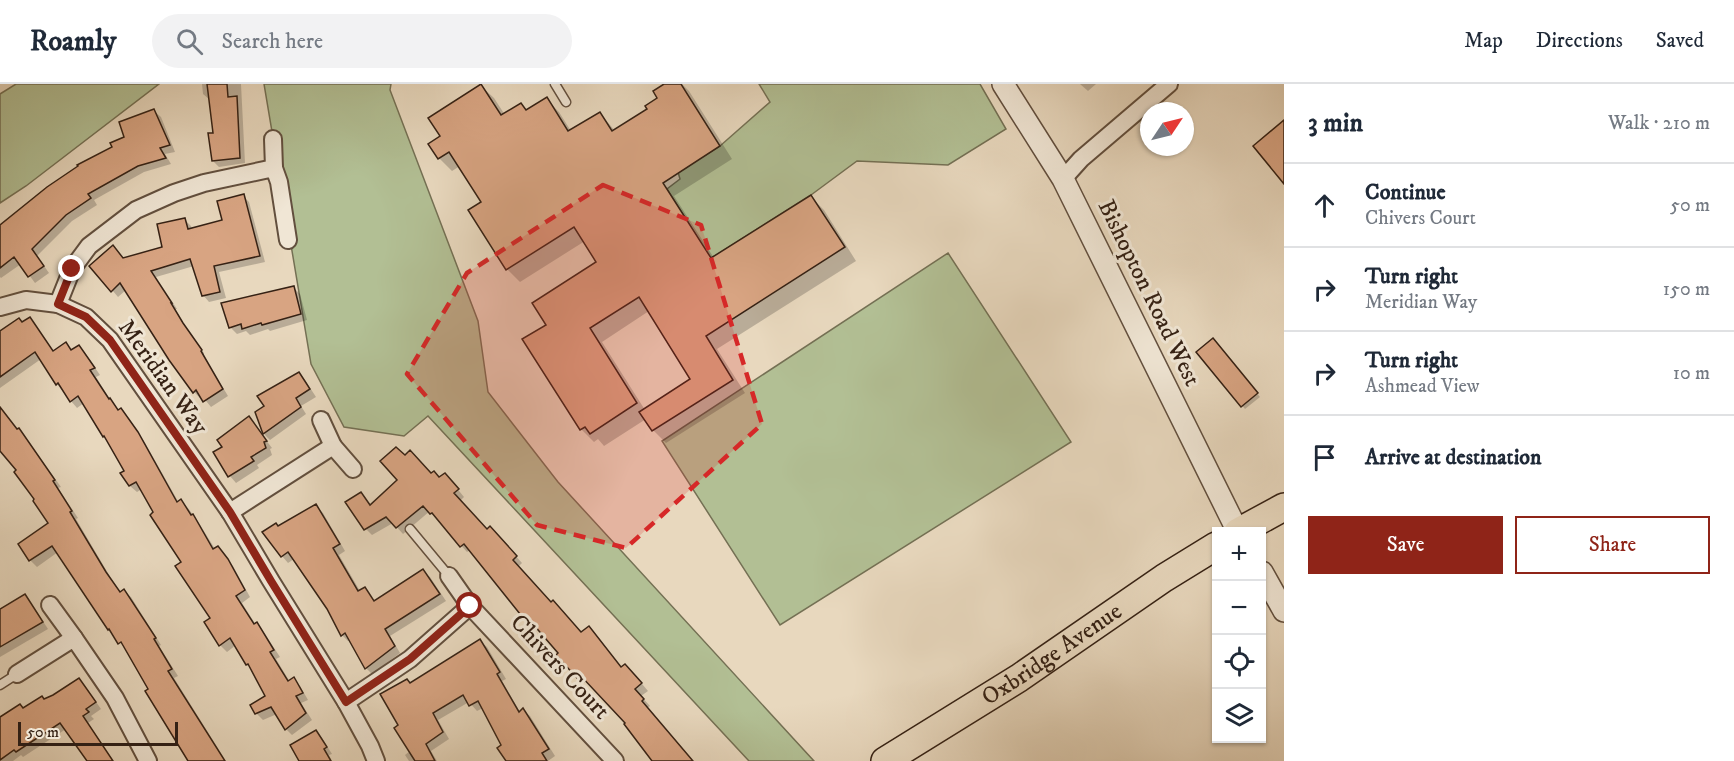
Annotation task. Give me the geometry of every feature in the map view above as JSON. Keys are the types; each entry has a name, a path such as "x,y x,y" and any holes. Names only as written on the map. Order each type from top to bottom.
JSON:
{"main road":[{"path":"1246,527 1284,507"},
{"name":"Oxbridge Avenue","path":"885,761 1019,678 1164,578 1212,548"}],"street":[{"name":"Bishopton Road West","path":"1003,84 1064,179 1236,527"},
{"path":"1064,179 1082,159 1169,84"},
{"path":"273,139 274,168 279,182 288,240"},
{"path":"58,304 72,269 89,246 136,210 204,183 274,168"},
{"name":"Meridian Way","path":"0,307 26,300 58,304 86,317 110,340 230,512 346,702 376,761"},
{"path":"321,420 333,446 353,469"},
{"path":"230,512 333,446"},
{"name":"Chivers Court","path":"449,576 470,606 615,761"},
{"path":"1266,579 1284,610"},
{"path":"50,605 115,698 148,761"},
{"path":"346,702 410,659 470,606"},
{"path":"17,674 74,638"}],"lane":[{"path":"555,84 566,102"},
{"path":"410,529 449,576"},
{"path":"0,685 17,674"}],"highlighted area":[{"path":"603,185 701,225 762,424 626,548 537,525 407,374 467,273"}],"green space":[{"path":"16,84 159,84 26,186 0,203 0,94"},
{"path":"264,84 391,84 390,90 478,321 488,392 558,482 814,761 749,761 428,416 404,436 344,427 311,364"},
{"path":"759,84 980,84 1006,129 948,165 857,161 811,195 705,262 696,235 667,189 680,179 678,172 720,146 770,102"},
{"path":"948,253 1071,442 780,625 662,441"}],"building":[{"path":"207,84 227,84 228,97 237,96 240,158 212,161 208,133 213,133"},
{"path":"481,84 501,115 521,103 526,110 547,97 568,131 600,112 612,131 647,109 645,106 657,98 653,91 664,84 681,84 720,146 663,183 711,258 811,195 845,247 706,336 733,380 652,431 639,412 690,379 639,297 590,328 637,403 590,434 585,427 580,430 522,339 546,325 532,303 596,262 574,227 506,270 468,210 481,202 449,152 438,159 428,144 440,136 428,118"},
{"path":"154,109 170,145 160,148 166,158 138,166 88,194 91,198 66,215 32,249 44,266 28,277 14,257 0,268 0,225 77,165 112,147 110,143 124,137 119,122"},
{"path":"1284,120 1284,184 1253,146"},
{"path":"244,194 260,256 214,266 220,292 202,296 190,259 151,271 202,350 223,389 203,402 196,390 193,393 169,360 120,283 111,292 89,266 113,245 123,258 162,247 157,224 185,218 188,229 222,220 217,201"},
{"path":"294,286 301,314 242,329 241,324 229,328 221,303"},
{"path":"30,317 53,351 66,342 71,350 79,345 95,368 90,370 109,399 118,410 121,408 138,432 177,502 181,499 191,515 193,514 213,549 218,546 228,559 245,590 236,596 254,624 257,622 274,650 270,652 288,681 294,677 303,693 296,696 306,713 285,730 271,707 255,714 250,705 265,696 248,664 246,665 230,638 219,646 204,622 210,618 175,566 181,562 150,515 153,512 136,482 129,486 120,473 124,471 78,396 70,402 35,352 0,377 0,331 19,318 22,322"},
{"path":"1213,338 1258,393 1241,407 1196,352"},
{"path":"299,372 310,389 296,398 301,407 263,434 255,412 264,406 257,396"},
{"path":"0,407 17,429 19,428 55,480 53,481 72,511 70,512 106,572 120,592 124,589 156,638 154,639 172,669 168,671 225,761 188,761 145,691 148,689 121,642 118,644 52,546 29,561 18,544 48,523 14,472 16,470 0,451"},
{"path":"249,416 267,441 264,442 266,448 251,457 254,461 228,477 213,452 222,447 217,440"},
{"path":"396,447 405,455 410,450 431,473 434,471 439,477 445,473 459,489 454,493 487,529 490,526 517,556 513,560 551,602 553,600 581,632 589,626 621,667 625,664 642,683 635,689 644,699 642,701 693,761 652,761 625,723 580,675 577,678 526,616 524,619 464,544 460,547 432,513 430,514 423,506 396,528 386,517 364,530 345,502 361,492 370,505 397,480 380,461"},
{"path":"316,504 340,544 333,548 358,591 365,587 374,601 423,569 440,594 385,629 395,646 365,669 345,633 341,636 327,609 288,552 281,557 262,532 276,523 278,526"},
{"path":"25,594 43,622 0,647 0,609"},
{"path":"480,639 500,672 497,674 519,712 523,708 549,749 542,753 547,761 506,761 497,748 501,745 478,701 469,706 463,695 433,713 443,732 426,744 435,761 415,761 394,728 398,725 380,694 407,679 410,683"},
{"path":"79,678 96,702 86,709 89,712 83,716 113,761 87,761 60,723 0,760 0,717 20,704 23,708 42,696 44,699 53,695"},
{"path":"316,730 327,747 324,749 331,761 299,761 290,745"}],"route":[{"path":"72,269 58,304 86,317 110,340 230,512 346,702 410,659 470,606"}]}
